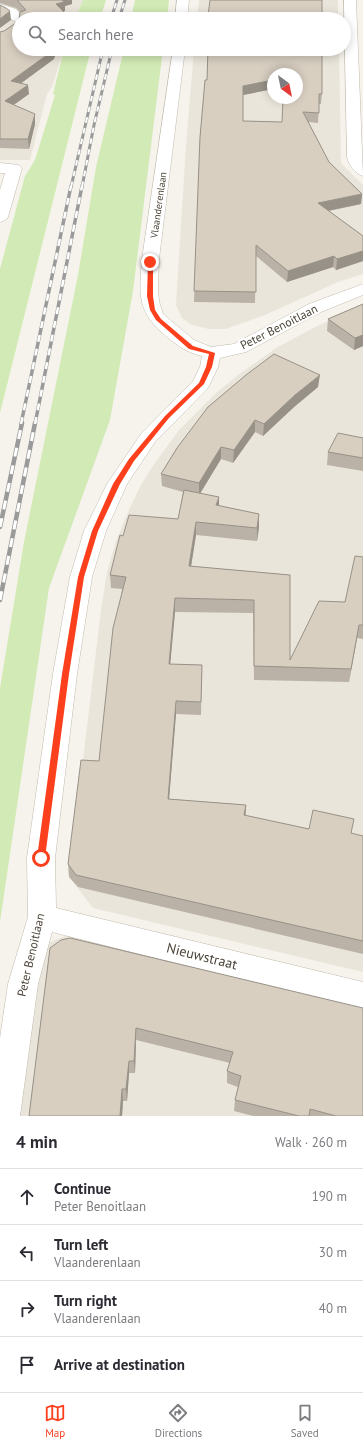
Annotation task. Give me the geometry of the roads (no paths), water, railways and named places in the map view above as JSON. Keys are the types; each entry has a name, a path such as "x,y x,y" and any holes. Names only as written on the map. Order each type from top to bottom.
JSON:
{"street":[{"path":"182,12 183,0"},
{"path":"350,0 350,12"},
{"path":"0,8 12,12"},
{"path":"351,29 355,147 353,155 363,171"},
{"name":"Vlaanderenlaan","path":"178,56 150,262 150,296 152,310 159,320 191,347 212,353"},
{"path":"0,168 14,168 0,217"},
{"name":"Peter Benoitlaan","path":"4,1116 23,984 42,916 41,858 65,674 81,577 95,531 116,484 148,438 175,408 201,384 209,367 212,353 228,352 240,348 315,308 363,289"},
{"name":"Nieuwstraat","path":"42,916 363,996"}],"railway":[{"path":"113,12 117,0"},
{"path":"121,12 125,0"},
{"path":"71,187 101,56"},
{"path":"82,187 94,125 110,56"},
{"path":"21,424 71,186"},
{"path":"35,424 82,186"},
{"path":"0,527 22,423"},
{"path":"0,600 35,423"}]}
